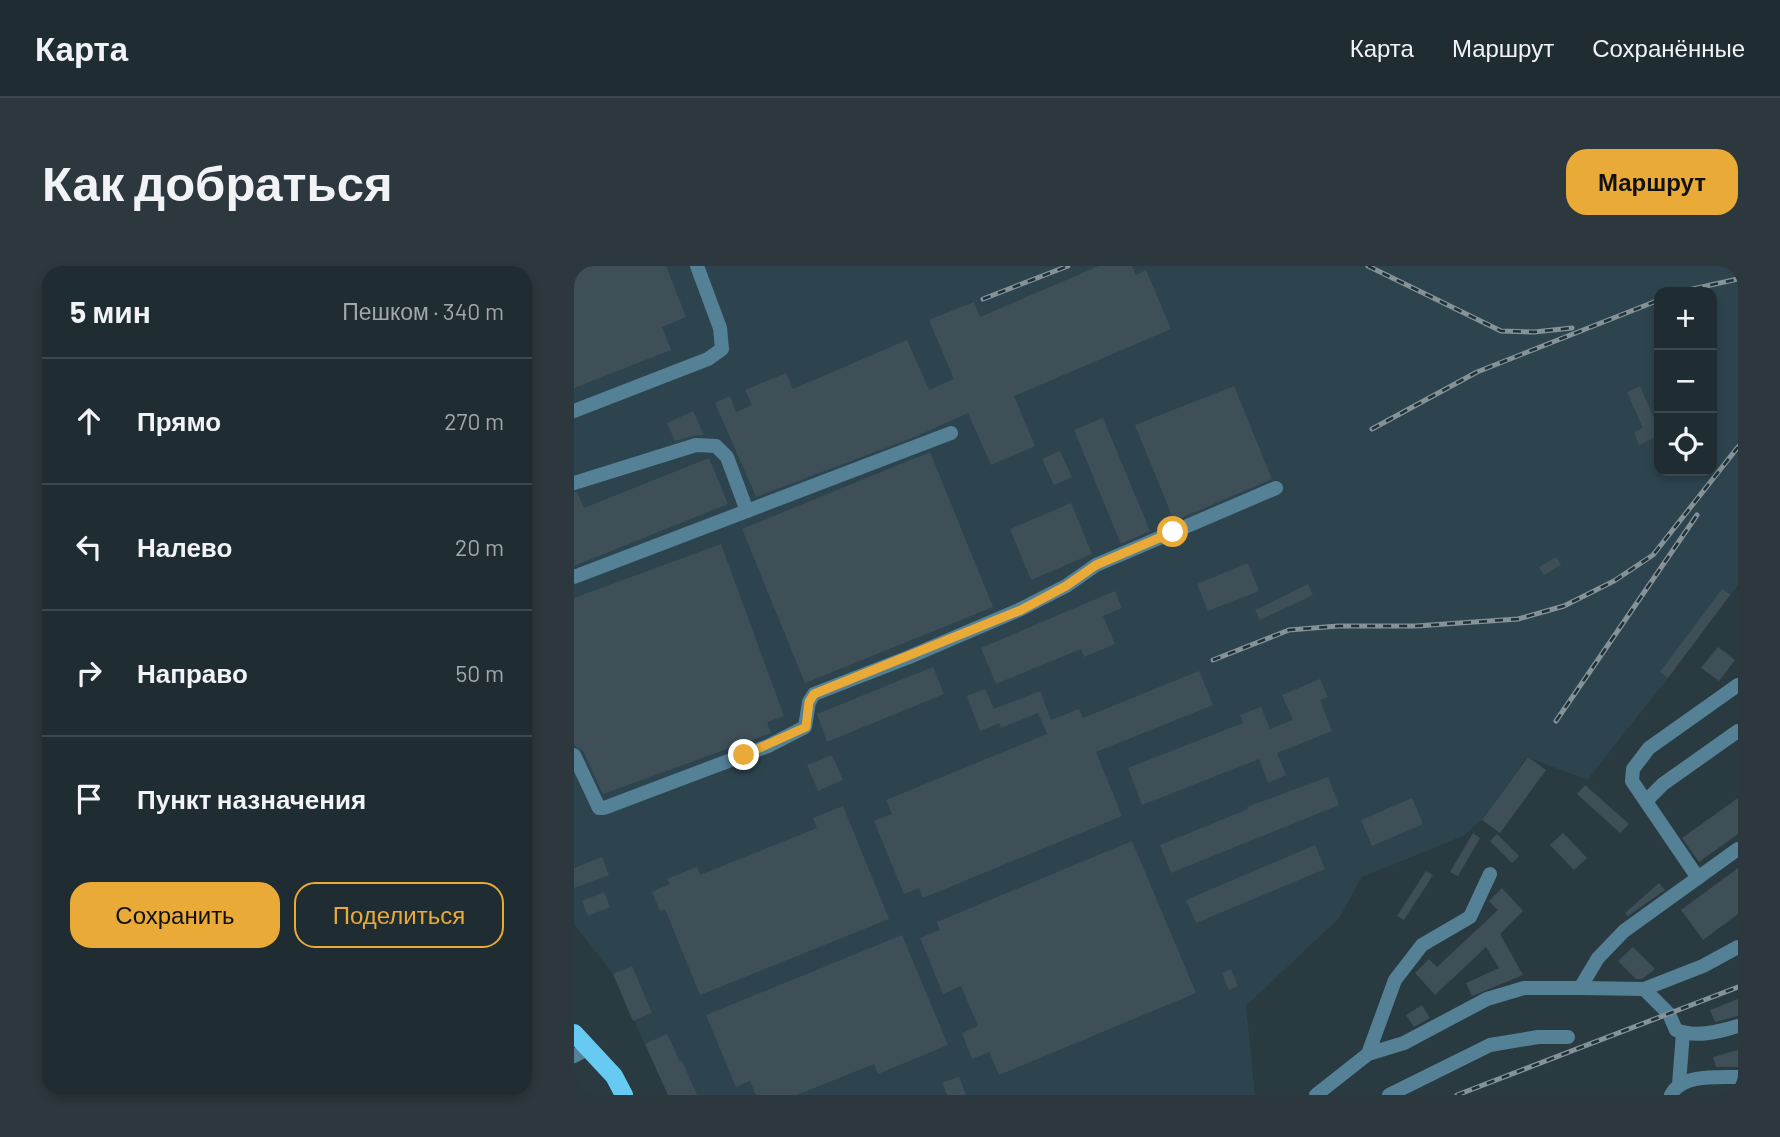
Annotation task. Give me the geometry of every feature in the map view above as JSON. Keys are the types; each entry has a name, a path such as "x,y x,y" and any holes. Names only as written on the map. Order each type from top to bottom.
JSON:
{"main road":[{"path":"574,1033 581,1053 614,1076 624,1095"}],"street":[{"path":"574,411 708,359 722,349 720,328 697,266"},
{"path":"574,577 951,433"},
{"path":"574,483 695,445 716,446 727,457 747,511"},
{"path":"574,754 589,792 599,808 768,746 806,727 809,702 814,694 1021,610 1066,586 1096,565 1276,488"},
{"path":"1698,878 1632,781 1633,769 1642,755 1657,742 1738,685"},
{"path":"1646,801 1670,779 1738,731"},
{"path":"1580,988 1598,958 1624,931 1738,849"},
{"path":"1367,1054 1395,980 1422,945 1470,917 1490,874"},
{"path":"1316,1095 1367,1054 1404,1043 1487,999 1524,988 1644,989 1703,967 1738,947"},
{"path":"1644,989 1669,1014 1676,1030 1683,1033 1703,1034 1738,1026"},
{"path":"1675,1090 1683,1033"},
{"path":"1389,1095 1490,1045 1538,1037 1568,1037"},
{"path":"1675,1090 1692,1080 1738,1077"}],"shaded area":[{"path":"574,266 1738,266 1738,585 1587,780 1527,757 1482,820 1463,836 1362,877 1339,918 1246,1006 1255,1095 668,1095 613,974 574,924"}],"building":[{"path":"574,266 666,266 686,317 662,327 671,350 574,388"},
{"path":"1099,266 1132,266 1136,275 1146,270 1171,329 1014,396 1035,446 991,465 968,413 917,436 756,497 715,403 730,396 736,412 752,405 745,390 786,373 793,389 907,340 929,390 954,379 929,320 974,302 980,317"},
{"path":"1234,386 1272,479 1174,521 1135,425"},
{"path":"1640,386 1654,418 1654,438 1639,445 1634,432 1643,428 1627,392"},
{"path":"693,411 704,435 675,441 667,423"},
{"path":"1103,418 1150,531 1121,544 1074,430"},
{"path":"1060,451 1072,477 1054,485 1042,459"},
{"path":"930,452 993,607 805,683 742,529"},
{"path":"709,458 728,504 574,566 574,492 577,492 584,508"},
{"path":"1071,503 1092,554 1031,580 1010,529"},
{"path":"721,544 784,716 767,722 771,733 603,794 583,751 574,745 574,598"},
{"path":"1556,557 1561,565 1544,575 1539,567"},
{"path":"1248,563 1259,591 1208,611 1197,584"},
{"path":"1308,584 1313,595 1260,620 1255,610"},
{"path":"1722,589 1730,595 1668,678 1660,672"},
{"path":"1115,591 1122,608 1103,616 1115,644 1084,657 1081,649 996,684 981,648"},
{"path":"1718,647 1735,660 1719,681 1701,668"},
{"path":"933,667 944,694 827,742 817,714"},
{"path":"1199,671 1213,705 1096,752 1122,816 923,898 919,888 904,894 874,821 892,814 886,800 1047,734 1038,713 1001,728 999,723 980,731 967,696 985,689 994,709 1040,691 1051,720 1079,709 1083,718"},
{"path":"1320,679 1328,697 1320,700 1332,731 1277,753 1286,775 1268,783 1259,759 1142,805 1128,768 1243,723 1240,715 1261,707 1270,729 1293,720 1282,695"},
{"path":"832,755 843,780 818,791 807,765"},
{"path":"1528,757 1546,770 1500,833 1482,820"},
{"path":"1328,777 1339,805 1171,873 1160,845 1248,809 1247,807"},
{"path":"1585,785 1629,824 1620,833 1577,794"},
{"path":"1412,798 1423,824 1372,846 1361,820"},
{"path":"1738,798 1738,834 1699,862 1682,838"},
{"path":"843,806 889,919 700,995 665,909 660,911 652,892 670,884 667,879 697,867 700,875 817,828 813,818"},
{"path":"1473,833 1480,838 1458,876 1450,872"},
{"path":"1563,833 1587,858 1574,870 1550,845"},
{"path":"1497,834 1519,856 1512,863 1490,841"},
{"path":"1132,841 1196,993 999,1075 989,1052 972,1059 962,1033 978,1026 961,986 943,994 920,938 940,930 937,922"},
{"path":"1315,845 1325,869 1196,923 1186,900"},
{"path":"602,857 609,875 574,888 574,868"},
{"path":"1738,868 1738,914 1703,940 1681,910"},
{"path":"1426,871 1433,875 1404,920 1397,916"},
{"path":"1659,883 1665,890 1628,916 1625,913"},
{"path":"1502,888 1523,911 1500,934 1523,975 1472,996 1466,983 1499,968 1486,947 1435,995 1415,973 1429,959 1437,967 1498,910 1489,901"},
{"path":"604,892 610,907 588,916 582,901"},
{"path":"902,935 948,1045 878,1074 874,1064 797,1095 756,1095 750,1081 736,1087 706,1015"},
{"path":"1633,947 1655,969 1642,979 1636,979 1618,961"},
{"path":"632,966 652,1013 633,1021 613,974"},
{"path":"1231,969 1238,986 1229,990 1222,973"},
{"path":"1738,999 1738,1016 1715,1022 1710,1010"},
{"path":"1422,1005 1430,1018 1414,1027 1406,1015"},
{"path":"667,1034 697,1095 668,1095 645,1044"},
{"path":"1738,1050 1738,1067 1716,1067 1713,1057"},
{"path":"959,1077 966,1095 947,1095 942,1083"}],"railway":[{"path":"983,299 1068,266"},
{"path":"1368,266 1501,331 1534,332 1572,328"},
{"path":"1702,287 1738,279"},
{"path":"1372,429 1477,372 1654,302"},
{"path":"1213,660 1289,630 1518,619 1564,606 1614,581 1653,555 1738,447"},
{"path":"1556,721 1697,515"},
{"path":"1457,1095 1738,987"}],"route":[{"path":"744,755 806,727 809,702 814,694 1021,610 1066,586 1096,565 1173,532"}]}
